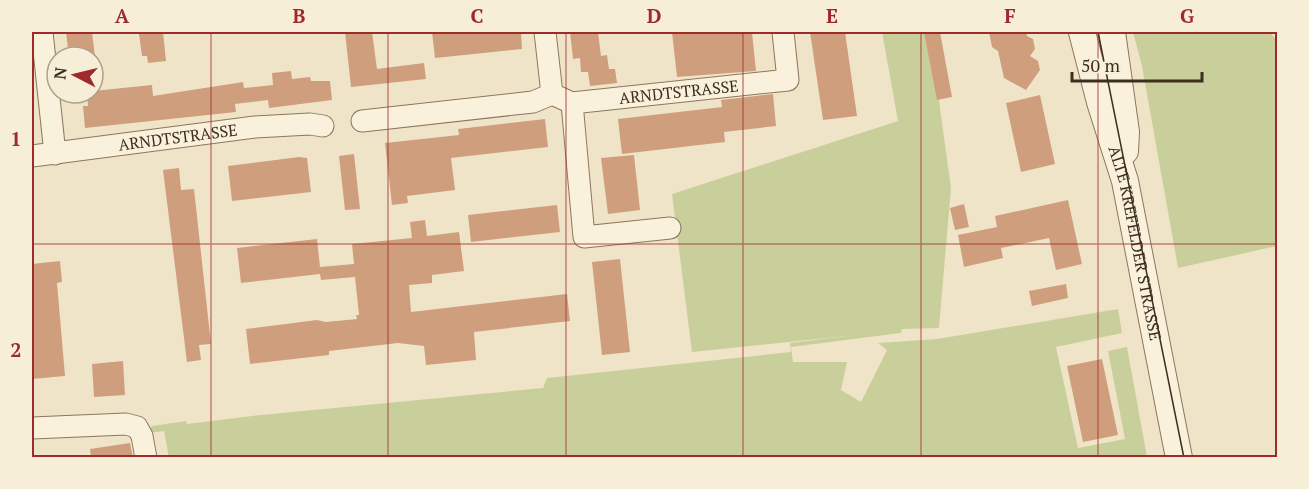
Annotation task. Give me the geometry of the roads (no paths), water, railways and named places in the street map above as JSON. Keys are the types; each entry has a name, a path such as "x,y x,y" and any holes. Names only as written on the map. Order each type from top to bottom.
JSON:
{"street":[{"path":"42,32 55,154"},
{"path":"545,32 552,94"},
{"name":"ARNDTSTRASSE","path":"572,103 788,80 783,32"},
{"name":"ALTE KREFELDER STRASSE","path":"1082,32 1094,82 1125,181 1179,458"},
{"path":"1112,32 1125,132 1125,181"},
{"path":"362,121 533,102 552,94 572,103 584,237 670,228"},
{"name":"ARNDTSTRASSE","path":"32,156 255,127 310,124 323,126"},
{"path":"32,428 126,424 137,427 142,436 146,458"}],"tram line":[{"path":"1098,32 1184,458"}]}
